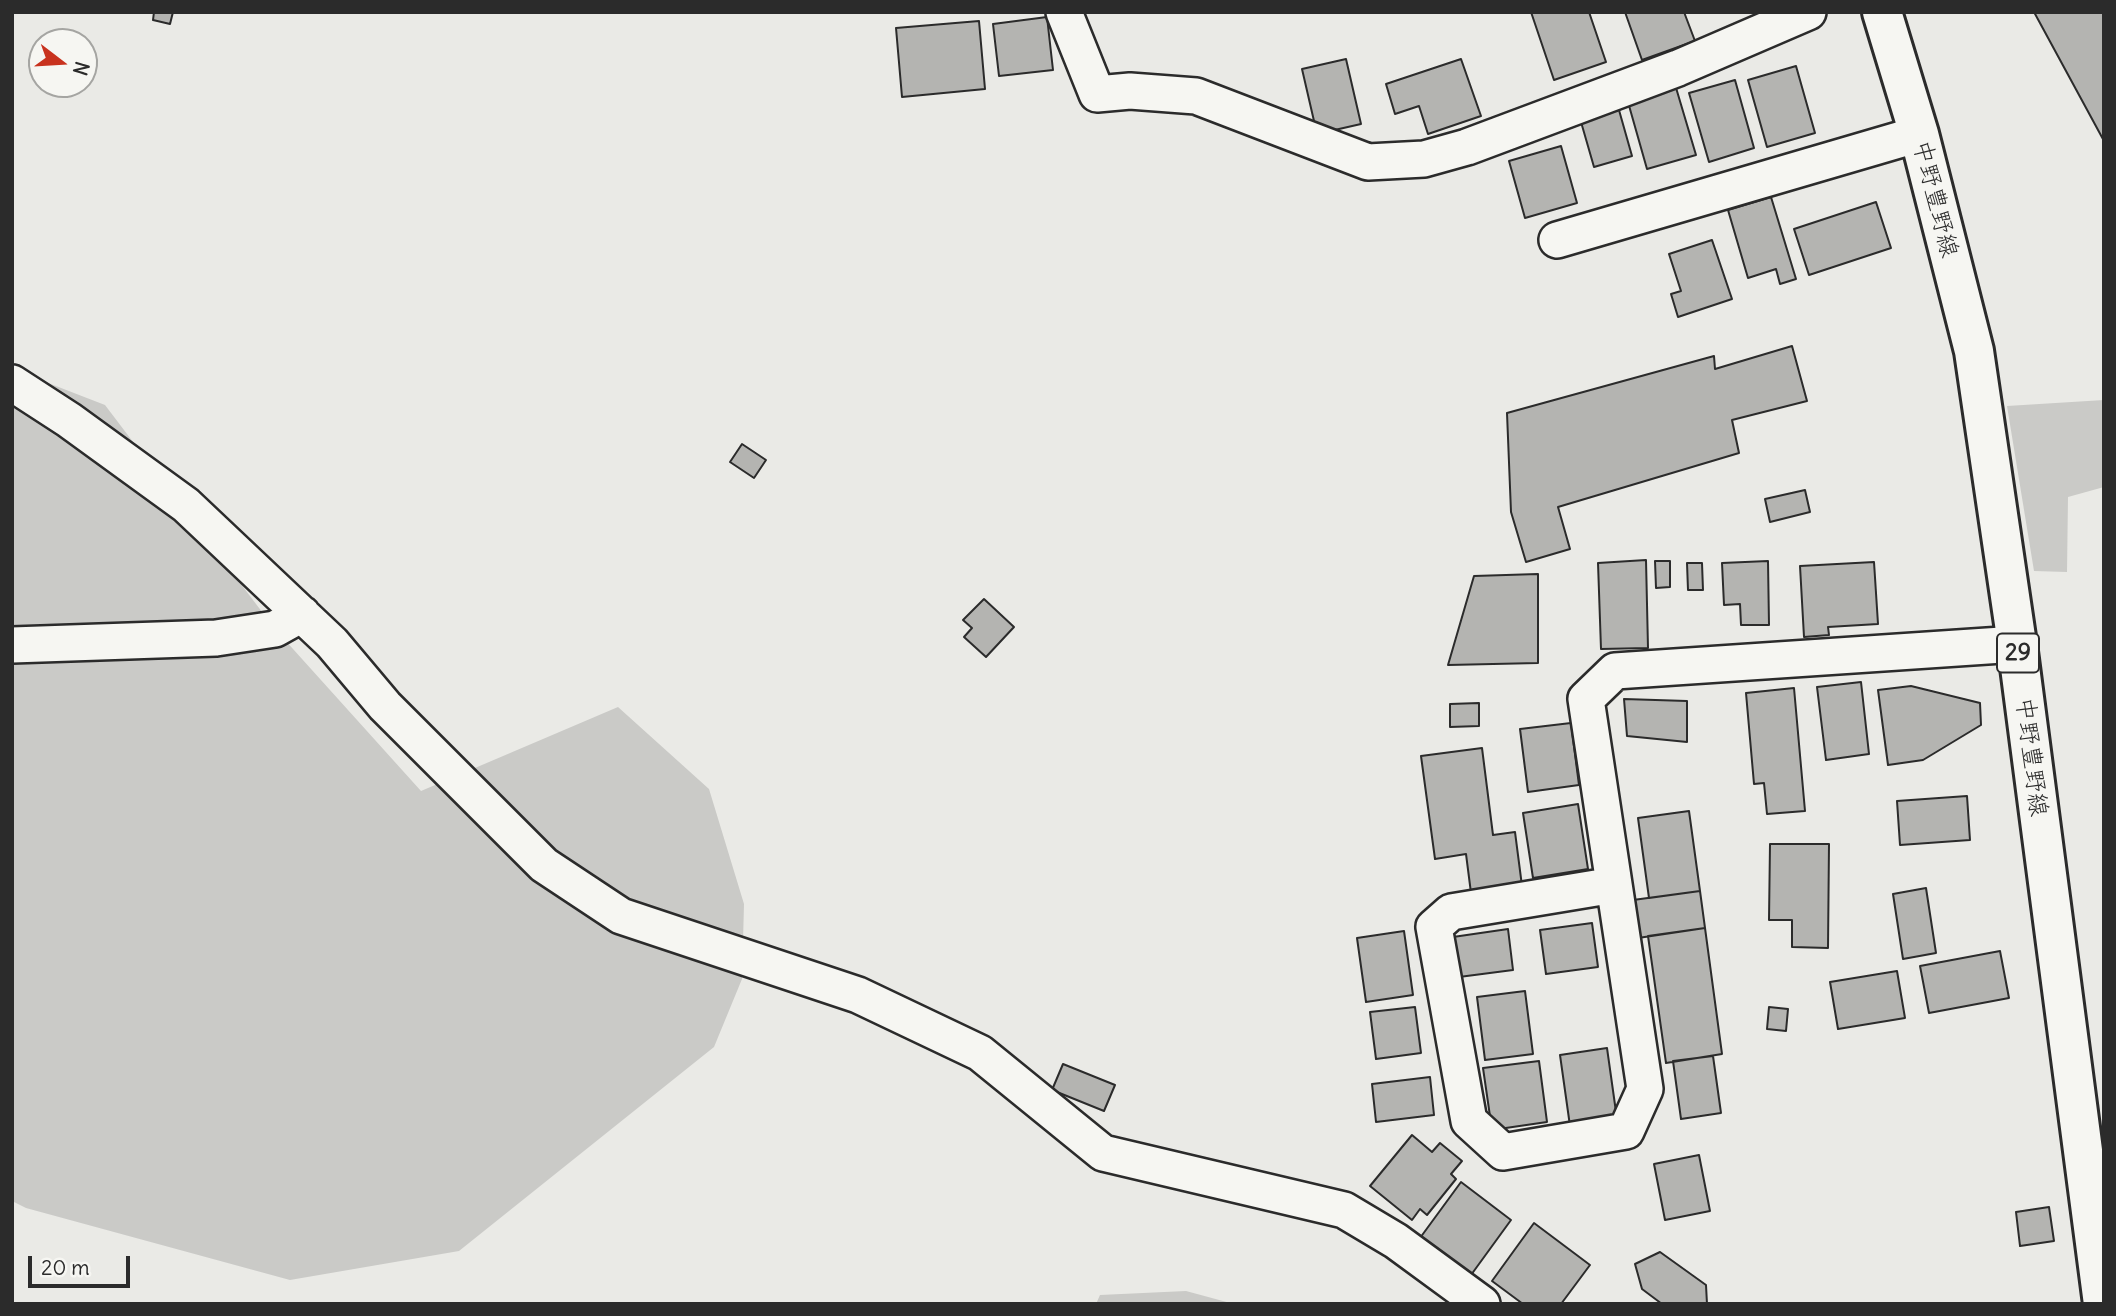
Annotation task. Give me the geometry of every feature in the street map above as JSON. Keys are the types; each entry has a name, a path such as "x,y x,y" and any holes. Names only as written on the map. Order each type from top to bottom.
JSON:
{"main road":[{"name":"中野豊野線","path":"1882,12 1919,134 1973,351 2017,644 2103,1304"}],"street":[{"path":"1064,12 1097,94 1130,91 1196,96 1368,162 1424,159 1468,147 1678,68 1808,12"},
{"path":"1557,240 1919,134"},
{"path":"12,383 69,420 186,505 332,643 385,706 544,865 621,916 858,995 980,1053 1104,1153 1344,1210 1396,1241 1482,1304"},
{"path":"12,645 216,638 275,629 302,614"},
{"path":"1614,886 1451,912 1434,927 1469,1121 1503,1152 1626,1131 1645,1089 1586,699 1615,671 2017,644"}],"shaded area":[{"path":"12,369 105,405 275,629 421,791 618,707 709,789 744,904 742,979 714,1047 459,1251 290,1280 26,1208 12,1201"},
{"path":"2104,400 2104,487 2068,497 2067,572 2034,571 2007,406"},
{"path":"1186,1291 1234,1304 1096,1304 1100,1295"}],"building":[{"path":"154,12 173,12 170,24 153,20"},
{"path":"1531,12 1589,12 1606,62 1554,80"},
{"path":"1625,12 1684,12 1695,41 1642,60"},
{"path":"2034,12 2104,12 2104,141"},
{"path":"1047,17 1053,70 999,76 993,24"},
{"path":"979,21 985,89 902,97 896,28"},
{"path":"1346,59 1361,124 1317,134 1302,69"},
{"path":"1461,59 1481,116 1428,134 1419,106 1395,114 1386,84"},
{"path":"1796,66 1815,133 1767,147 1748,80"},
{"path":"1735,80 1754,148 1709,162 1689,93"},
{"path":"1674,81 1696,155 1647,169 1626,95"},
{"path":"1617,103 1632,156 1594,167 1579,115"},
{"path":"1561,146 1577,203 1525,218 1509,161"},
{"path":"1771,197 1796,279 1780,284 1776,269 1748,278 1728,210"},
{"path":"1876,202 1891,248 1809,275 1794,229"},
{"path":"1712,240 1732,299 1678,317 1671,294 1681,291 1669,254"},
{"path":"1792,346 1807,401 1732,420 1739,453 1558,507 1570,549 1526,562 1511,512 1507,413 1714,356 1715,369"},
{"path":"742,444 766,460 754,478 730,462"},
{"path":"1805,490 1810,512 1770,522 1765,499"},
{"path":"1646,560 1648,648 1601,649 1598,563"},
{"path":"1655,561 1670,561 1670,587 1656,588"},
{"path":"1768,561 1769,625 1741,625 1740,604 1724,605 1722,563"},
{"path":"1874,562 1878,624 1828,627 1829,635 1804,637 1800,566"},
{"path":"1687,563 1702,563 1703,590 1688,590"},
{"path":"1538,574 1538,663 1448,665 1474,576"},
{"path":"984,599 1014,627 986,657 964,637 972,628 963,620"},
{"path":"1861,682 1869,754 1826,760 1817,687"},
{"path":"1911,686 1980,703 1981,725 1923,760 1888,765 1878,690"},
{"path":"1794,688 1805,811 1767,814 1764,783 1754,784 1746,693"},
{"path":"1624,699 1687,701 1687,742 1627,736"},
{"path":"1479,703 1479,726 1450,727 1450,704"},
{"path":"1571,723 1579,785 1528,792 1520,729"},
{"path":"1482,748 1493,835 1515,832 1522,886 1471,893 1466,854 1435,859 1421,756"},
{"path":"1967,796 1970,840 1900,845 1897,801"},
{"path":"1578,804 1588,869 1533,878 1523,813"},
{"path":"1689,811 1700,891 1649,898 1638,818"},
{"path":"1770,844 1829,844 1828,948 1792,947 1792,920 1769,920"},
{"path":"1926,888 1936,953 1903,959 1893,894"},
{"path":"1700,891 1705,928 1638,938 1633,900"},
{"path":"1592,923 1598,967 1546,974 1540,930"},
{"path":"1705,928 1722,1054 1666,1063 1648,936"},
{"path":"1508,929 1513,970 1459,977 1453,937"},
{"path":"1404,931 1413,995 1366,1002 1357,938"},
{"path":"2000,951 2009,998 1929,1013 1920,966"},
{"path":"1897,971 1905,1018 1838,1029 1830,982"},
{"path":"1525,991 1533,1054 1485,1060 1477,997"},
{"path":"1415,1007 1421,1053 1376,1059 1370,1012"},
{"path":"1769,1007 1788,1009 1786,1031 1767,1029"},
{"path":"1607,1048 1617,1119 1570,1126 1560,1055"},
{"path":"1713,1056 1721,1113 1681,1119 1673,1061"},
{"path":"1539,1061 1547,1122 1492,1130 1483,1068"},
{"path":"1063,1064 1115,1085 1104,1111 1052,1090"},
{"path":"1430,1077 1434,1115 1376,1122 1372,1084"},
{"path":"1412,1135 1432,1152 1440,1143 1462,1161 1451,1174 1456,1179 1427,1215 1420,1209 1412,1220 1370,1186"},
{"path":"1699,1155 1710,1211 1665,1220 1654,1164"},
{"path":"1461,1182 1511,1220 1471,1275 1420,1238"},
{"path":"2049,1207 2054,1241 2020,1246 2016,1212"},
{"path":"1534,1223 1590,1265 1561,1304 1523,1304 1492,1281"},
{"path":"1660,1252 1706,1285 1707,1304 1662,1304 1642,1289 1635,1264"}]}
